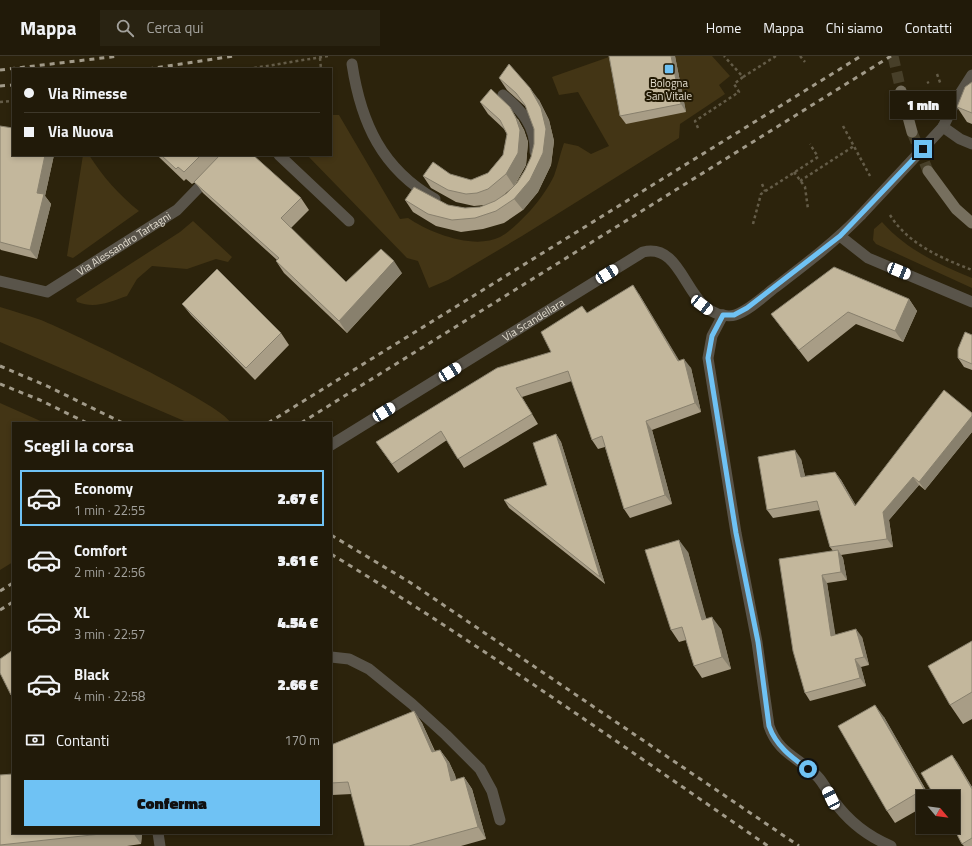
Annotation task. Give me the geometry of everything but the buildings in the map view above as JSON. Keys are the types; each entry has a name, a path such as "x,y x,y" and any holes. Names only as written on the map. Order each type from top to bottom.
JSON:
{"main road":[{"path":"901,91 912,132"},
{"path":"928,171 956,209 972,223"}],"street":[{"path":"352,64 358,95 368,125 381,151 399,171 418,188 447,206"},
{"path":"891,846 862,831 851,822 840,810 817,776 785,752 772,736 769,726 758,642 736,533 708,358 712,336 723,315 734,315 747,308 836,240 942,127 956,100 972,75"},
{"path":"503,95 518,107 529,122 535,141 535,163"},
{"path":"942,127 960,139 972,144"},
{"path":"280,156 350,221"},
{"name":"Via Alessandro Tartagni","path":"0,281 47,292 177,210 214,171"},
{"path":"836,240 868,258 972,302"},
{"name":"Via Scandellara","path":"332,444 643,252 652,250 668,257 702,305 712,312 723,315"},
{"path":"332,657 349,659 369,669 412,704 446,735 480,769 492,791 500,820"},
{"path":"158,834 160,846"}],"path":[{"path":"255,68 328,56"},
{"path":"724,56 742,78"},
{"path":"698,128 695,121 739,92 734,84 776,56"},
{"path":"800,56 805,62"},
{"path":"320,58 320,68"},
{"path":"0,102 12,101"},
{"path":"843,126 870,176"},
{"path":"753,224 762,194 818,157 810,144"},
{"path":"800,181 854,146"},
{"path":"794,172 804,187 808,209"},
{"path":"762,184 765,191"},
{"path":"889,215 900,229 926,249 972,270"}],"shaded area":[{"path":"675,56 712,56 730,76 719,85 725,94 680,124 679,138 522,236 448,280 429,288 418,261 407,258 308,156 332,156 332,115 339,115 400,219 408,218 428,229 452,238 465,241 489,241 508,232 537,203 554,176 564,143 578,146 591,154 609,146 578,92 559,95 552,77 609,57 614,64 686,112"},
{"path":"83,156 90,156 112,185 139,211 73,258 67,256"},
{"path":"193,221 232,257 228,262 216,259 187,269 152,266 137,279 127,296 96,305 77,302 76,299 180,232"},
{"path":"882,222 902,241 912,248 935,262 972,278 972,288 876,244 873,240 874,229"},
{"path":"0,307 41,320 143,368 201,400 221,413 230,422 187,422 0,342"},
{"path":"0,403 43,422 12,422 12,563 0,570"}],"tunnel":[{"path":"893,56 901,91"},
{"path":"912,132 928,171"}],"railway":[{"path":"17,68 119,56"},
{"path":"155,68 233,56"},
{"path":"270,422 861,56"},
{"path":"303,422 891,56"},
{"path":"0,70 12,69"},
{"path":"0,86 12,85"},
{"path":"0,366 47,386 121,422"},
{"path":"0,384 40,400 85,422"},
{"path":"332,536 411,583 799,846"},
{"path":"332,555 497,660 768,846"},
{"path":"0,591 12,584"},
{"path":"0,610 12,603"}],"place":[{"name":"Bologna San Vitale","path":"669,69"}],"route":[{"path":"808,769 785,752 772,736 769,726 758,642 752,620 736,533 708,358 712,336 723,315 734,315 747,308 840,236 923,149"}]}
